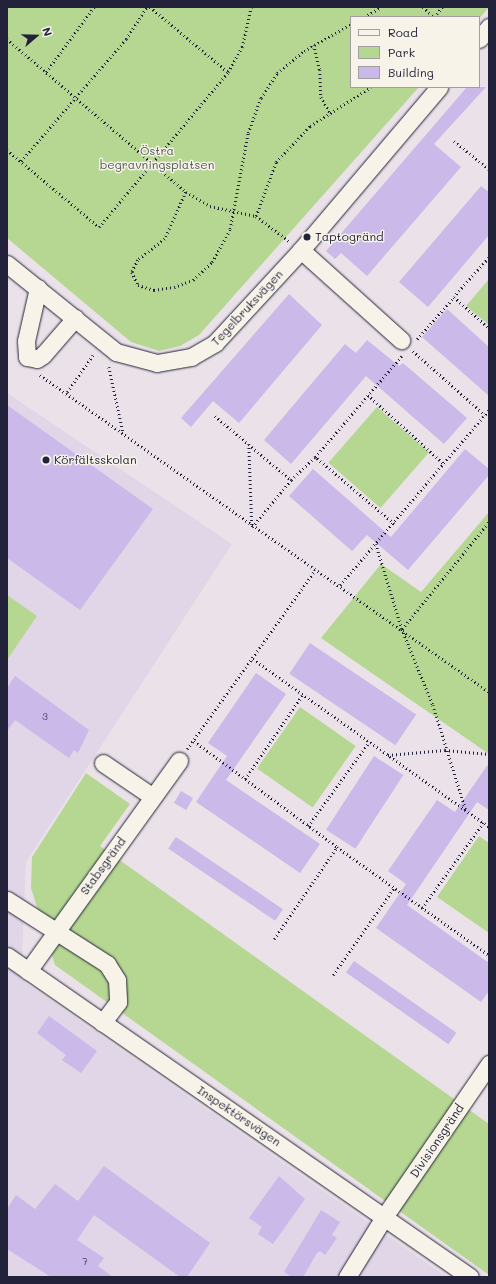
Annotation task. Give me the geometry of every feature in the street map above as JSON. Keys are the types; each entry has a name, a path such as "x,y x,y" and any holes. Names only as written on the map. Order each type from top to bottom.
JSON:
{"street":[{"path":"480,38 489,27"},
{"name":"Tegelbruksvägen","path":"7,264 104,340 116,352 157,363 191,357 215,343 301,250 437,88"},
{"path":"301,250 405,344"},
{"path":"38,288 26,341 28,363 43,355 76,318"},
{"name":"Stabsgränd","path":"28,971 178,761"},
{"path":"103,763 153,797"},
{"path":"7,900 56,933 96,955 117,980 118,1002 102,1023"},
{"name":"Inspektörsvägen","path":"7,956 470,1277"},
{"name":"Divisionsgränd","path":"347,1277 384,1217 489,1064"}],"path":[{"path":"46,72 94,7"},
{"path":"21,161 126,38 147,7"},
{"path":"150,7 228,72"},
{"path":"7,150 99,227 228,72 242,47 251,7"},
{"path":"366,16 381,7"},
{"path":"423,7 433,16"},
{"path":"435,16 442,7"},
{"path":"186,192 165,239 138,260 132,272 138,285 154,290 193,280 216,257 230,229 235,209 239,173 248,132 261,98 277,73 314,45 350,25"},
{"path":"7,39 152,165 186,192 210,206 235,209 256,216 301,250"},
{"path":"314,45 320,70 322,96 330,114"},
{"path":"256,216 276,162 310,126 369,88"},
{"path":"454,141 489,169"},
{"path":"252,527 291,480 315,457 368,395 405,344 454,297 489,258"},
{"path":"454,297 489,328"},
{"path":"67,392 104,340"},
{"path":"104,340 123,433"},
{"path":"405,344 485,415"},
{"path":"28,363 252,527 315,570 340,585 489,692"},
{"path":"368,395 444,464"},
{"path":"340,585 394,524 489,410"},
{"path":"216,416 291,480"},
{"path":"249,444 252,527"},
{"path":"315,457 394,524"},
{"path":"402,630 489,522"},
{"path":"376,544 402,630 432,705 445,750 466,810"},
{"path":"178,761 253,659 315,570"},
{"path":"253,659 489,827"},
{"path":"246,779 303,694"},
{"path":"194,741 337,847 489,954"},
{"path":"308,826 369,742"},
{"path":"388,755 445,750 489,754"},
{"path":"422,908 483,823"},
{"path":"274,939 337,847"},
{"path":"333,975 394,888"}],"shaded area":[{"path":"7,393 232,544 26,862 21,980 447,1277 7,1277"}],"green space":[{"name":"Östra begravningsplatsen","path":"7,7 489,7 480,18 480,16 350,16 350,88 418,88 199,335 180,346 159,351 131,342 7,238"},
{"path":"489,279 489,325 466,306"},
{"path":"377,407 429,452 381,508 328,463"},
{"path":"489,512 489,754 321,638 381,564 421,592"},
{"path":"7,595 37,616 7,660"},
{"path":"300,707 356,746 313,807 257,768"},
{"path":"86,773 130,804 100,846 489,1124 489,1275 55,965 31,888 32,857"},
{"path":"479,836 489,843 489,933 437,897"}],"building":[{"path":"486,87 434,144 461,167 367,276 341,253 335,259 326,251 466,88"},
{"path":"481,186 489,192 489,235 428,307 399,282"},
{"path":"289,294 322,325 239,423 213,401 191,427 181,418"},
{"path":"447,309 489,347 489,396 422,337"},
{"path":"367,340 399,366 403,363 467,418 444,444 366,376 291,464 264,440 345,344 356,353"},
{"name":"Körfältsskolan","path":"7,405 153,509 80,610 7,558"},
{"path":"465,449 489,469 489,475 408,570 367,535 352,551 289,496 313,469 391,537"},
{"path":"310,643 416,715 395,745 289,674"},
{"path":"256,673 286,694 226,780 320,844 300,873 196,802 227,756 208,743"},
{"path":"15,676 89,730 78,753 74,750 69,758 15,720 7,731 7,688"},
{"path":"374,756 403,775 355,849 326,830"},
{"path":"489,763 489,810 477,802 407,905 489,963 489,991 481,1002 376,928 406,884 388,871 437,800 455,812"},
{"path":"181,791 193,798 186,810 174,803"},
{"path":"176,837 283,909 275,921 168,849"},
{"path":"354,961 456,1033 448,1044 346,972"},
{"path":"49,1016 97,1051 81,1073 62,1060 66,1055 37,1033"},
{"path":"104,1166 210,1243 187,1277 180,1277 94,1215 77,1240 104,1258 98,1266 113,1277 51,1277 7,1249 7,1209 16,1195 35,1209 55,1184 78,1201"},
{"path":"279,1176 305,1199 273,1244 258,1234 262,1227 249,1218"},
{"path":"321,1210 340,1222 332,1235 337,1238 325,1255 320,1251 317,1253 303,1277 292,1277 284,1272"}],"place":[{"name":"Taptogränd","path":"307,237"},
{"name":"Körfältsskolan","path":"46,460"}]}
